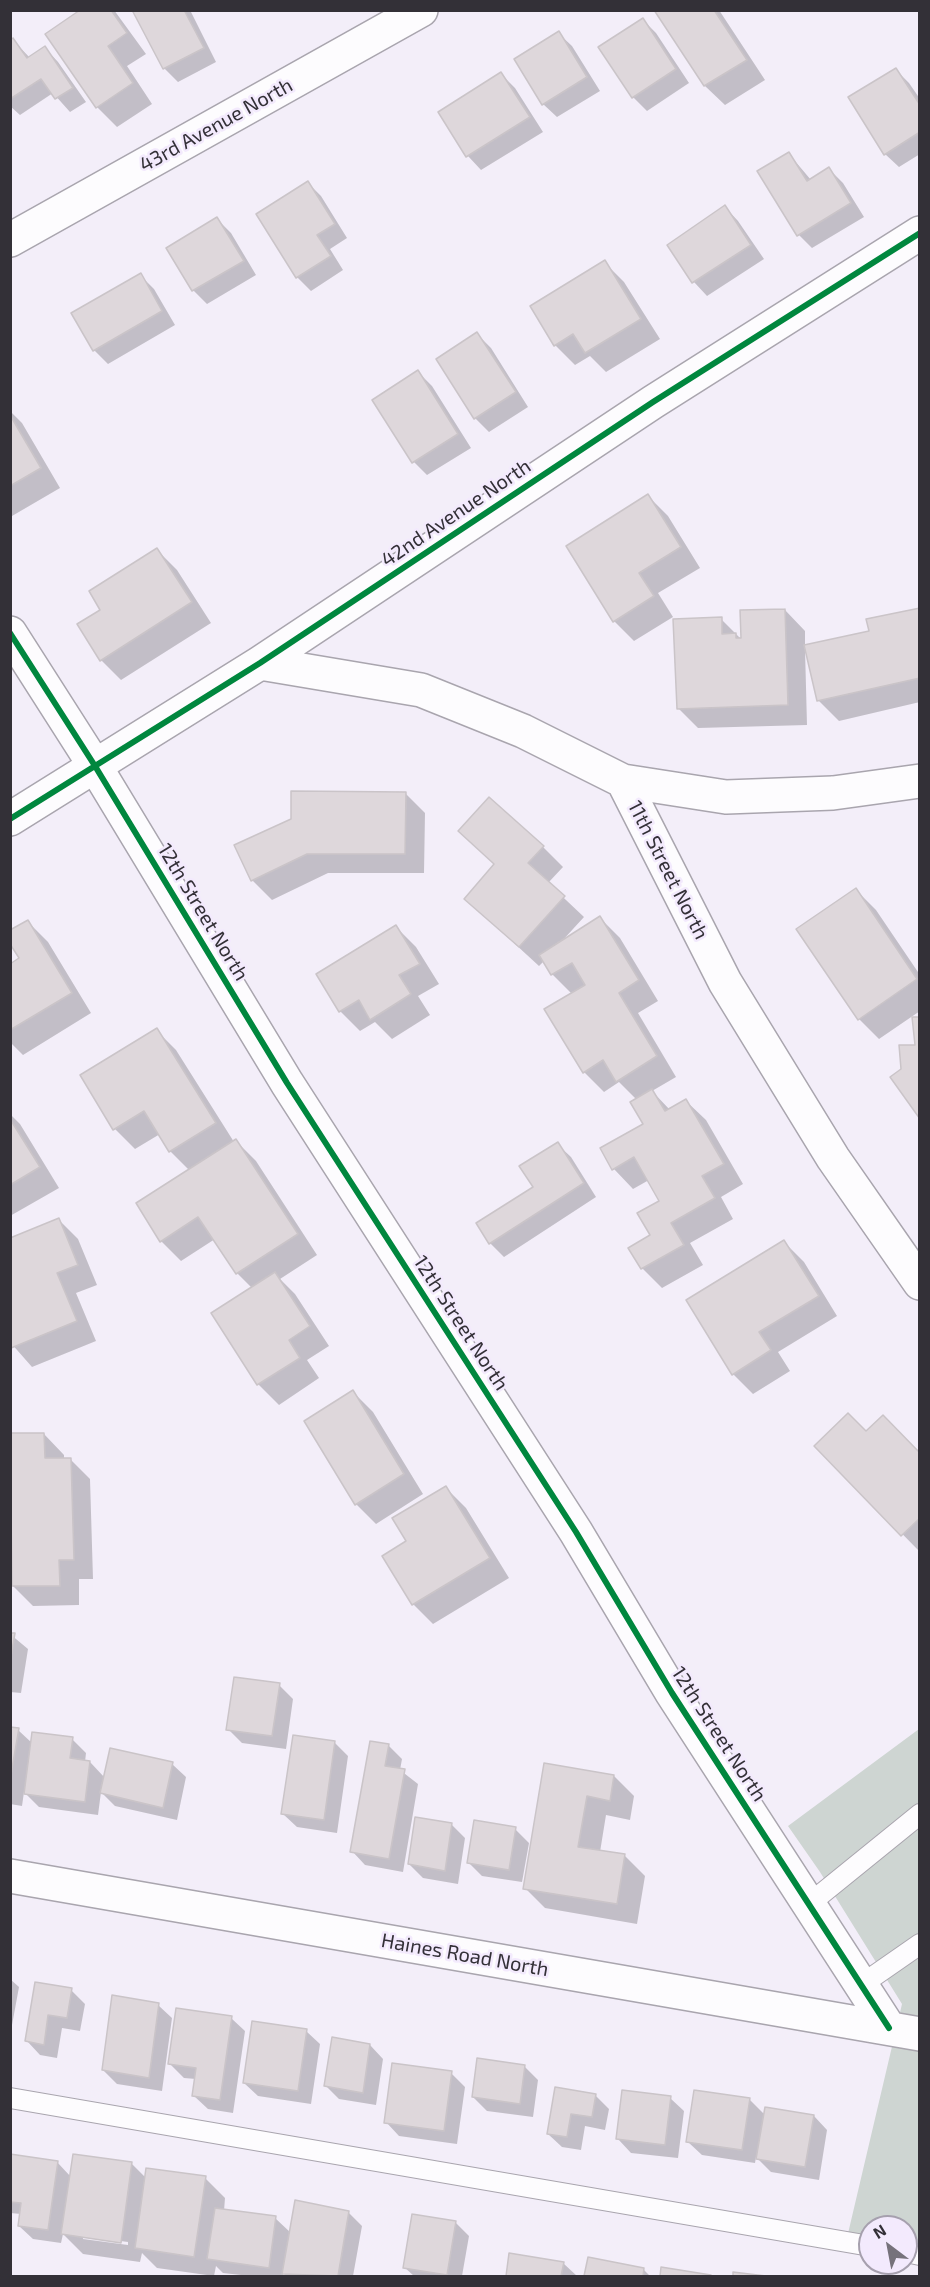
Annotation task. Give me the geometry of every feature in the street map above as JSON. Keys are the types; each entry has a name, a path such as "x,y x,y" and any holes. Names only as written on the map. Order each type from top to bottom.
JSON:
{"street":[{"name":"43rd Avenue North","path":"10,240 421,10"},
{"name":"42nd Avenue North","path":"10,819 260,663 643,408 920,233"},
{"name":"12th Street North","path":"10,633 95,766 287,1083 576,1532 672,1693 861,1985 904,2031"},
{"name":"11th Street North","path":"260,663 421,690 523,731 623,781 725,982 832,1158 920,1283"},
{"path":"623,781 726,797 833,793 920,782"},
{"name":"Haines Road North","path":"10,1876 904,2031"}],"lane":[{"path":"808,1904 920,1814"},
{"path":"861,1985 920,1944"},
{"path":"10,2098 858,2244"}],"shaded area":[{"path":"919,1729 919,2255 918,2215 858,2215 858,2244 846,2242 902,2004 820,1872 788,1826"}],"building":[{"path":"80,10 111,10 127,33 108,46 133,83 96,108 45,34"},
{"path":"132,10 184,10 204,48 163,69"},
{"path":"654,10 714,10 747,60 704,86"},
{"path":"643,18 676,69 632,98 598,47"},
{"path":"559,31 587,77 542,105 514,59"},
{"path":"13,38 27,58 45,46 73,88 55,99 41,79 10,99 10,40"},
{"path":"896,68 920,105 920,132 884,155 848,97"},
{"path":"501,72 530,117 466,157 438,112"},
{"path":"789,152 807,181 829,167 851,203 797,236 757,171"},
{"path":"308,181 335,224 317,235 331,256 296,278 256,214"},
{"path":"725,205 751,245 692,283 667,245"},
{"path":"217,217 244,261 192,291 166,248"},
{"path":"605,260 641,319 585,353 573,334 554,346 530,306"},
{"path":"141,273 162,311 93,351 71,313"},
{"path":"477,332 516,392 474,419 436,359"},
{"path":"418,370 458,434 412,463 372,400"},
{"path":"10,415 41,468 10,486"},
{"path":"648,494 681,547 639,573 654,596 613,622 566,546"},
{"path":"157,548 192,602 100,661 77,624 100,610 89,591"},
{"path":"920,608 920,678 817,701 804,645 869,631 866,619"},
{"path":"785,609 788,705 677,709 673,619 722,617 722,634 736,633 736,638 741,638 740,610"},
{"path":"291,791 406,792 405,854 307,854 251,881 234,845 291,819"},
{"path":"489,797 544,846 528,863 565,896 519,947 464,899 494,864 458,831"},
{"path":"856,888 917,979 858,1020 796,929"},
{"path":"600,916 639,980 619,993 657,1056 616,1082 603,1060 583,1073 544,1009 585,985 572,963 551,975 539,955"},
{"path":"28,920 72,993 10,1030 10,964 19,958 10,944 10,930"},
{"path":"396,925 420,964 399,975 411,994 370,1020 359,1000 339,1012 316,974"},
{"path":"912,1017 920,1017 920,1119 890,1077 901,1069 899,1045 915,1045"},
{"path":"157,1028 216,1123 169,1152 144,1111 113,1130 80,1075"},
{"path":"652,1089 665,1111 686,1099 724,1164 702,1176 715,1198 671,1223 684,1245 641,1269 628,1248 650,1235 637,1213 659,1201 634,1157 612,1170 600,1148 643,1124 630,1102"},
{"path":"10,1119 40,1167 10,1185"},
{"path":"236,1139 298,1234 236,1274 198,1217 160,1242 136,1203"},
{"path":"558,1142 584,1183 489,1244 476,1223 533,1187 519,1166"},
{"path":"59,1218 78,1265 57,1273 77,1321 11,1348 10,1238"},
{"path":"784,1240 819,1296 759,1332 771,1350 732,1375 686,1300"},
{"path":"275,1272 310,1326 289,1340 300,1358 257,1385 211,1313"},
{"path":"353,1390 404,1474 355,1505 304,1421"},
{"path":"848,1413 866,1431 883,1415 920,1453 920,1518 901,1536 814,1446"},
{"path":"10,1433 44,1433 45,1458 71,1458 74,1560 59,1560 60,1586 12,1586"},
{"path":"446,1486 490,1558 412,1605 382,1556 406,1541 392,1518"},
{"path":"10,1633 15,1633 10,1662"},
{"path":"234,1677 280,1683 272,1736 226,1730"},
{"path":"10,1727 19,1728 10,1780"},
{"path":"32,1732 73,1737 70,1758 90,1761 85,1802 24,1794"},
{"path":"293,1735 335,1741 324,1820 281,1814"},
{"path":"370,1741 389,1744 385,1766 405,1769 389,1859 350,1852"},
{"path":"110,1748 173,1762 163,1808 100,1793"},
{"path":"544,1763 614,1775 610,1801 587,1796 578,1847 625,1854 617,1904 523,1889"},
{"path":"415,1817 452,1823 445,1871 408,1864"},
{"path":"474,1820 516,1827 509,1870 467,1863"},
{"path":"35,1982 72,1988 67,2018 48,2015 44,2045 25,2041"},
{"path":"112,1995 159,2003 149,2078 102,2070"},
{"path":"176,2008 232,2016 220,2100 192,2096 196,2068 168,2064"},
{"path":"252,2021 307,2029 298,2091 243,2083"},
{"path":"332,2037 370,2044 363,2093 324,2086"},
{"path":"477,2058 525,2065 520,2104 472,2097"},
{"path":"392,2063 452,2071 444,2131 384,2123"},
{"path":"555,2087 596,2094 592,2117 571,2114 567,2137 547,2134"},
{"path":"622,2090 671,2096 665,2145 616,2139"},
{"path":"694,2090 750,2098 742,2150 686,2142"},
{"path":"765,2107 814,2115 805,2167 756,2159"},
{"path":"10,2154 58,2161 48,2230 18,2226 21,2203 10,2202"},
{"path":"73,2154 132,2162 121,2243 61,2234"},
{"path":"146,2168 206,2176 194,2257 135,2248"},
{"path":"295,2200 349,2211 338,2276 282,2274"},
{"path":"215,2208 276,2216 269,2268 207,2259"},
{"path":"412,2214 456,2221 447,2275 403,2268"},
{"path":"509,2253 564,2262 561,2276 506,2276"},
{"path":"588,2257 644,2268 643,2276 584,2276"},
{"path":"661,2267 711,2275 711,2276 660,2276"},
{"path":"733,2272 766,2276 733,2276"}],"cycle path":[{"path":"10,819 260,663 653,402 920,233"},
{"path":"10,633 95,766 287,1083 576,1532 672,1693 889,2028"}]}
